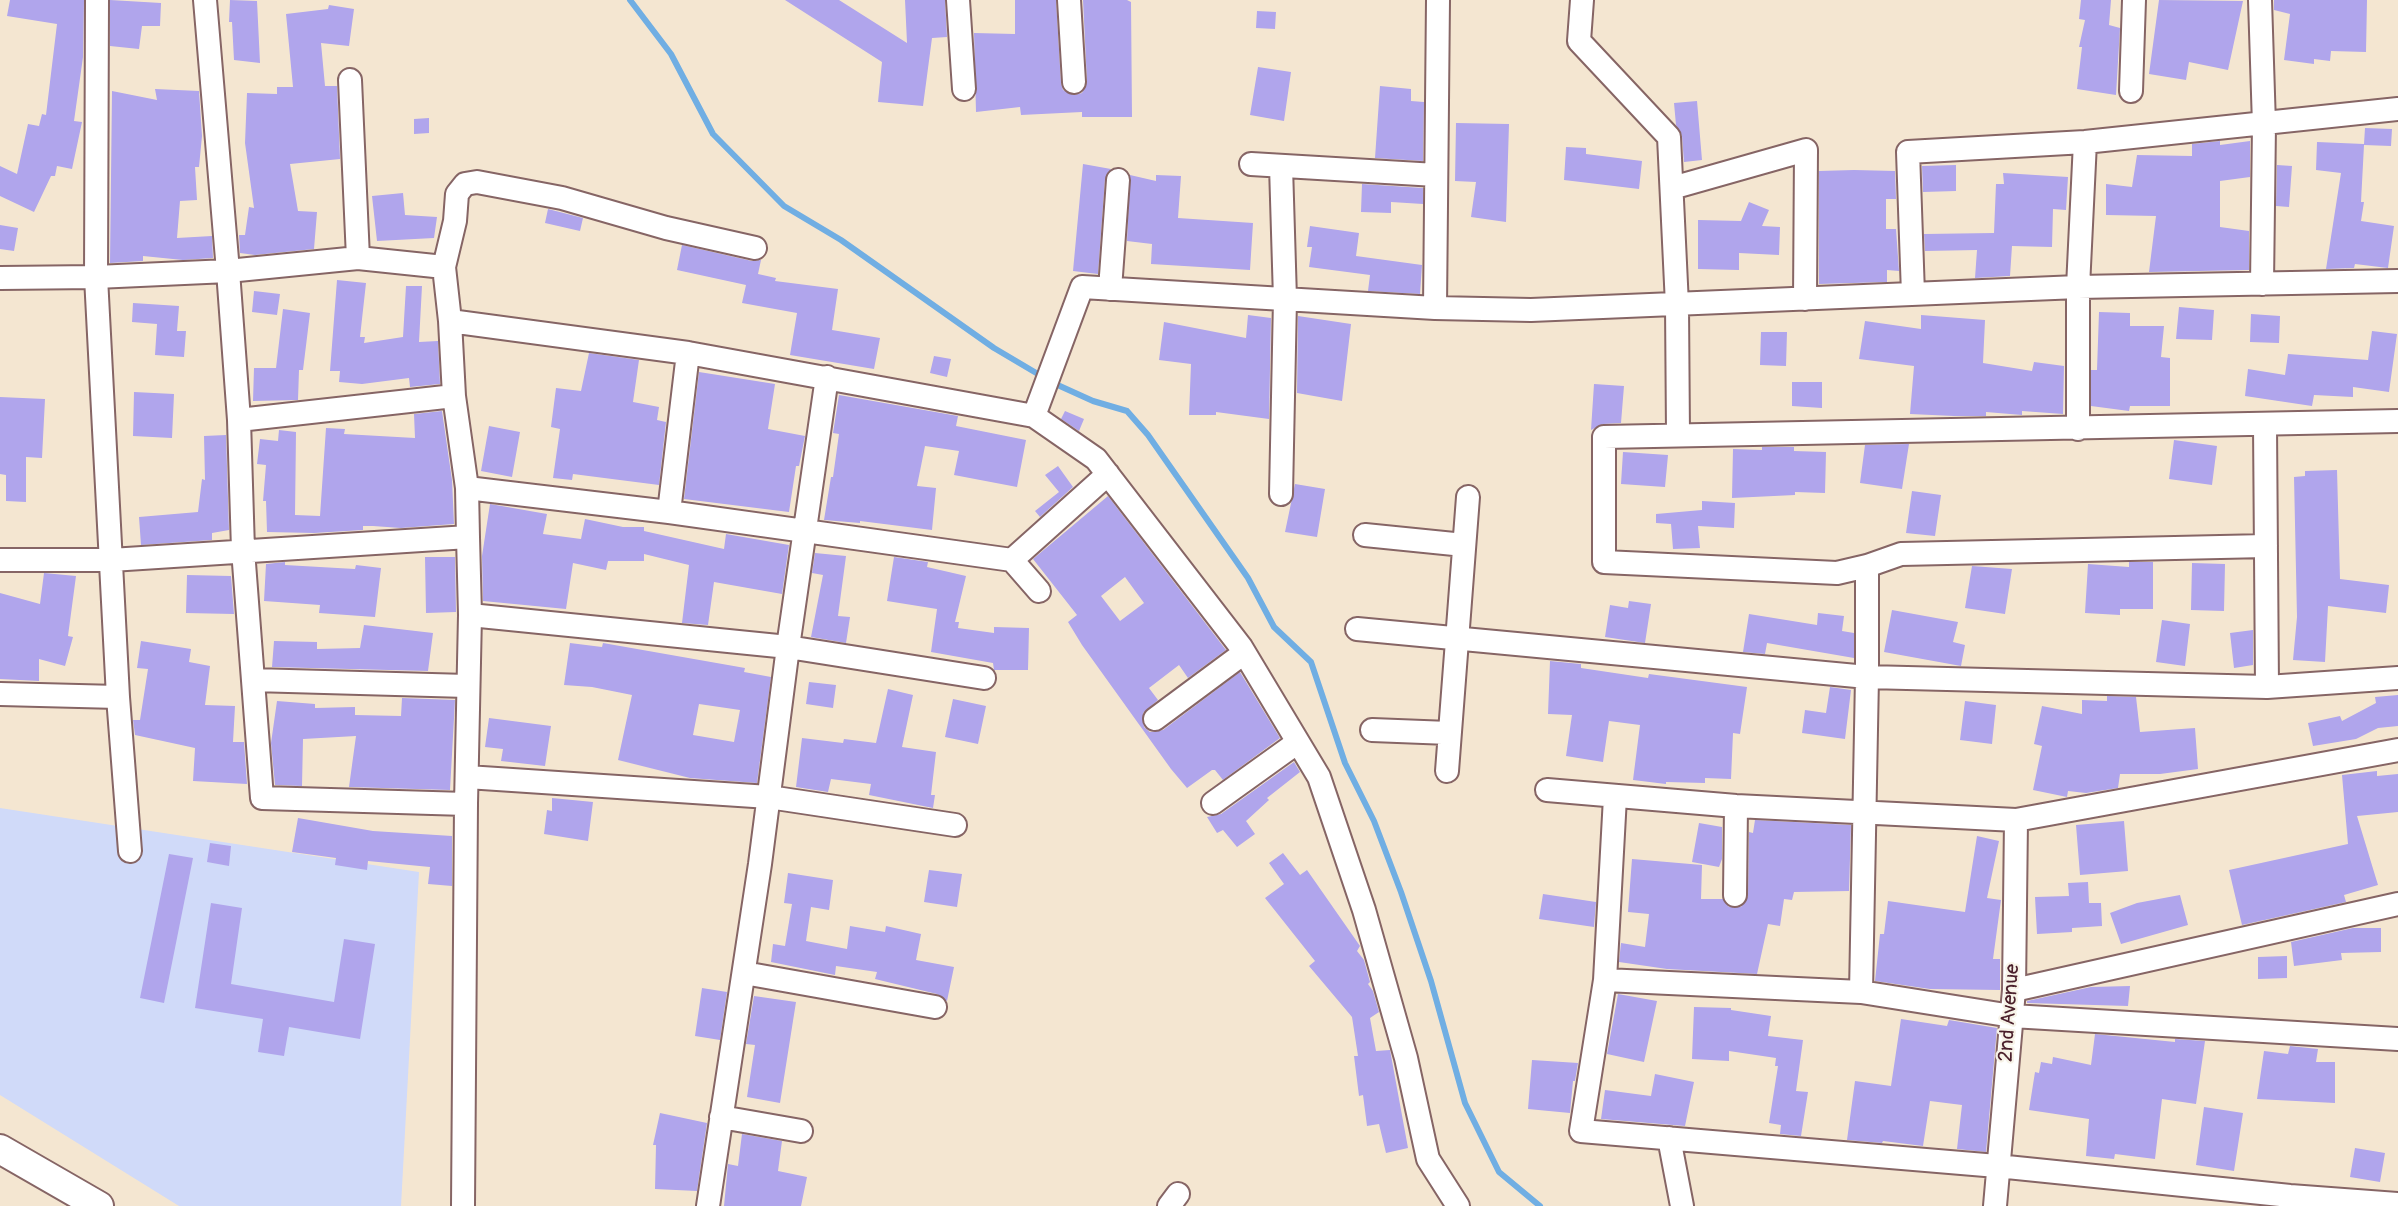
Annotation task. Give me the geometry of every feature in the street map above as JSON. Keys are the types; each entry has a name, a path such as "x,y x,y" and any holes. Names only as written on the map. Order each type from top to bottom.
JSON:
{"main road":[{"path":"0,1149 99,1206"},
{"path":"0,1170 60,1206"}],"street":[{"path":"97,0 96,277 118,697 130,851"},
{"path":"205,0 239,420 243,550 262,798 466,804"},
{"path":"958,0 964,89"},
{"path":"1070,0 1074,82"},
{"path":"1435,308 1438,0"},
{"path":"1582,0 1579,41 1669,137 1677,304 1678,435"},
{"path":"2131,91 2134,0"},
{"path":"2260,0 2264,125 2262,284"},
{"path":"350,80 358,258"},
{"path":"1913,294 1908,152 2085,142 2264,125 2398,109"},
{"path":"2078,429 2078,287 2085,142"},
{"path":"1672,188 1806,150 1805,299"},
{"path":"1251,164 1436,176"},
{"path":"1281,166 1285,299 1281,494"},
{"path":"1110,289 1118,180"},
{"path":"465,1206 466,804 470,615 467,488 454,396 450,321 444,267 455,221 457,194 465,184 477,182 562,198 645,222 755,248"},
{"path":"0,278 96,277 228,271 358,258 444,267"},
{"path":"1034,416 1082,287 1435,308 1531,310 2078,287 2398,281"},
{"path":"450,321 688,352 1034,416 1096,459 1244,652 1319,777 1364,910 1406,1058 1428,1159 1458,1206"},
{"path":"669,512 688,352"},
{"path":"708,1206 744,973 827,377"},
{"path":"239,420 454,396"},
{"path":"2266,546 1901,554 1867,566 1837,573 1605,562 1604,437 2398,421"},
{"path":"2265,425 2267,687"},
{"path":"1012,560 1108,474"},
{"path":"467,488 669,512 1012,560 1039,591"},
{"path":"1447,771 1468,497"},
{"path":"1365,535 1464,545"},
{"path":"0,560 111,560 468,537"},
{"path":"1861,992 1867,566"},
{"path":"470,615 788,647 984,678"},
{"path":"1357,629 1867,677 2267,687 2398,678"},
{"path":"1155,719 1244,652"},
{"path":"253,680 467,686"},
{"path":"0,694 118,697"},
{"path":"1372,730 1449,733"},
{"path":"1213,803 1298,742"},
{"path":"1546,790 1736,806 2016,820 2398,750"},
{"path":"467,777 769,797 955,825"},
{"path":"1615,797 1605,981 1581,1131 1998,1166 2290,1201 2398,1204"},
{"path":"1735,895 1736,806"},
{"name":"2nd Avenue","path":"1995,1206 2014,990 2016,820"},
{"path":"2014,990 2398,904"},
{"path":"744,973 935,1006"},
{"path":"1605,981 1861,992 2012,1016 2398,1039"},
{"path":"722,1117 801,1131"},
{"path":"1669,1138 1682,1206"}],"shaded area":[{"path":"0,808 419,872 401,1206 179,1206 0,1095"}],"building":[{"path":"10,0 84,0 83,57 74,121 82,122 72,169 57,166 55,176 51,176 34,212 0,196 0,166 17,174 28,124 39,126 42,114 46,115 57,24 7,16"},
{"path":"110,0 161,3 160,26 142,26 139,49 110,46"},
{"path":"230,0 257,1 260,63 234,60 232,22 229,22"},
{"path":"785,0 839,0 907,43 905,0 945,0 947,37 932,38 923,106 878,102 882,62"},
{"path":"1015,0 1056,0 1061,83 1063,90 1074,95 1082,93 1087,82 1083,0 1127,0 1131,2 1132,117 1082,117 1082,112 1021,115 1020,107 976,112 974,33 1015,34"},
{"path":"2081,0 2111,0 2109,25 2120,28 2116,95 2077,89 2082,47 2079,47 2085,20 2079,19"},
{"path":"2159,0 2243,1 2228,70 2189,62 2186,80 2149,74"},
{"path":"2274,0 2367,0 2366,52 2331,51 2330,61 2314,59 2314,64 2284,60 2290,14 2274,10"},
{"path":"329,5 354,9 349,46 321,43 325,86 337,86 340,159 290,164 298,211 317,212 314,249 255,255 240,253 239,235 245,235 249,207 254,208 245,143 247,93 277,94 277,87 293,87 286,14 328,9"},
{"path":"1257,11 1276,12 1275,29 1256,28"},
{"path":"1258,67 1291,72 1284,121 1250,115"},
{"path":"1380,86 1411,89 1411,101 1424,102 1423,161 1375,158"},
{"path":"155,89 199,91 202,136 199,167 195,167 197,200 180,201 177,238 212,236 213,258 183,260 143,256 143,261 110,263 112,91 157,100"},
{"path":"1697,101 1702,160 1684,162 1682,136 1676,125 1674,103"},
{"path":"429,118 429,133 414,134 414,119"},
{"path":"1456,123 1509,124 1506,222 1471,217 1476,182 1455,181"},
{"path":"2365,128 2392,129 2391,146 2364,145 2361,202 2364,202 2361,221 2394,226 2388,268 2355,264 2354,268 2326,269 2341,173 2316,170 2317,142 2364,144"},
{"path":"2220,141 2220,145 2250,141 2250,177 2220,181 2220,227 2249,231 2249,270 2149,272 2156,216 2106,215 2106,184 2132,187 2137,155 2192,156 2192,144"},
{"path":"1566,147 1586,148 1586,154 1642,161 1639,189 1564,180"},
{"path":"1083,164 1111,169 1105,179 1098,274 1073,271"},
{"path":"1956,165 1956,191 1923,192 1922,166"},
{"path":"2277,165 2292,166 2289,207 2276,206"},
{"path":"1819,171 1895,171 1896,199 1886,199 1886,229 1896,229 1899,271 1887,270 1887,282 1819,284"},
{"path":"2003,173 2068,177 2066,210 2053,209 2052,247 2012,246 2010,276 1975,278 1977,250 1925,251 1924,234 1994,233 1996,184 2004,184"},
{"path":"1130,175 1156,181 1156,175 1181,176 1178,218 1253,223 1250,270 1151,264 1152,244 1127,241"},
{"path":"1362,184 1423,188 1423,204 1391,202 1391,213 1361,212"},
{"path":"403,193 405,215 437,217 434,238 377,241 372,196"},
{"path":"1749,202 1769,210 1762,226 1780,227 1779,255 1739,253 1739,270 1698,269 1698,220 1741,221"},
{"path":"548,209 583,218 580,231 545,223"},
{"path":"0,225 18,228 14,251 0,249"},
{"path":"1310,226 1359,233 1356,256 1422,265 1420,294 1368,291 1370,275 1309,267 1312,247 1307,247"},
{"path":"682,245 752,261 761,260 758,274 776,278 775,281 838,289 832,330 880,338 874,369 790,355 797,313 742,303 746,285 677,270"},
{"path":"337,280 366,283 360,337 365,337 364,343 403,337 406,286 422,286 419,342 438,341 440,384 410,387 409,378 362,384 339,382 340,371 330,371"},
{"path":"254,291 280,294 277,315 252,312"},
{"path":"133,303 179,306 177,331 186,331 184,357 155,355 157,324 132,322"},
{"path":"2179,307 2214,310 2212,340 2176,339"},
{"path":"283,309 310,313 303,370 299,370 298,400 253,401 254,368 276,368"},
{"path":"2099,312 2130,313 2130,326 2164,326 2161,357 2170,358 2170,406 2130,406 2129,411 2091,406 2091,370 2097,370"},
{"path":"2251,314 2280,316 2279,343 2250,342"},
{"path":"1248,315 1271,318 1269,419 1216,412 1216,415 1189,415 1191,364 1159,360 1164,322 1246,338"},
{"path":"1921,315 1985,320 1983,363 2032,371 2034,362 2064,366 2063,414 2022,411 2022,415 1986,412 1986,416 1910,414 1914,366 1859,359 1865,321 1921,329"},
{"path":"1298,316 1351,324 1342,401 1297,393"},
{"path":"2372,331 2397,334 2389,392 2353,387 2353,397 2314,395 2312,406 2245,396 2248,369 2285,375 2288,354 2368,360"},
{"path":"1761,332 1787,332 1786,366 1760,365"},
{"path":"589,353 639,360 633,402 659,407 657,420 666,422 659,485 573,474 572,480 553,478 560,429 551,427 556,388 581,391"},
{"path":"934,356 951,359 947,377 930,373"},
{"path":"699,372 775,384 768,429 805,436 799,466 796,466 789,512 684,499"},
{"path":"1792,382 1822,382 1822,408 1792,406"},
{"path":"1594,384 1624,386 1621,423 1603,424 1591,430"},
{"path":"134,392 174,394 172,438 133,436"},
{"path":"839,395 958,416 956,426 1026,440 1017,487 954,475 959,451 925,446 917,486 936,488 932,530 860,521 860,523 824,520 839,434 833,433"},
{"path":"0,397 45,399 42,458 26,457 26,502 6,501 6,475 0,474"},
{"path":"442,411 452,480 454,524 401,528 363,526 363,530 314,533 267,532 266,501 263,501 266,465 257,464 260,439 278,441 279,430 296,432 295,515 320,516 326,428 345,429 344,434 415,438 414,414"},
{"path":"1065,411 1084,419 1079,431 1061,419"},
{"path":"489,426 520,432 512,477 481,471"},
{"path":"226,435 229,530 212,533 212,540 141,545 139,517 198,512 202,479 205,480 204,436"},
{"path":"2174,440 2217,446 2212,485 2169,479"},
{"path":"1909,444 1902,489 1860,483 1865,445"},
{"path":"1762,447 1794,447 1794,451 1826,452 1825,493 1795,492 1795,495 1732,498 1733,449 1762,450"},
{"path":"1623,452 1668,455 1665,487 1621,484"},
{"path":"1058,466 1073,487 1040,517 1035,511 1059,492 1045,475"},
{"path":"2337,470 2340,579 2389,585 2386,613 2328,606 2325,662 2293,660 2297,617 2294,477 2305,476 2305,471"},
{"path":"1295,484 1325,489 1317,537 1285,532"},
{"path":"1912,491 1941,495 1935,536 1906,533"},
{"path":"1108,496 1226,650 1188,678 1179,665 1149,688 1158,700 1143,713 1144,727 1150,732 1163,730 1240,672 1280,738 1223,780 1215,770 1212,770 1187,788 1082,645 1068,622 1077,615 1033,559","holes":["1125,577 1144,603 1120,621 1101,596"]},
{"path":"1702,501 1735,503 1734,528 1698,526 1700,548 1673,549 1671,524 1656,523 1656,514 1702,510"},
{"path":"490,504 547,514 543,534 581,539 585,519 623,527 644,527 644,531 724,549 726,534 789,545 782,594 714,582 708,625 682,623 689,565 644,554 644,561 608,561 606,570 573,563 566,609 483,601 482,556"},
{"path":"815,553 846,556 838,616 850,617 846,643 811,637 823,575 812,573"},
{"path":"425,557 455,557 456,612 426,613"},
{"path":"894,557 928,562 927,567 966,576 955,622 959,622 958,628 994,633 994,627 1029,628 1028,670 994,670 993,663 931,652 937,609 887,601"},
{"path":"285,562 285,565 355,569 356,565 381,568 375,617 319,613 320,605 264,601 266,564"},
{"path":"2129,562 2153,562 2153,609 2120,609 2120,615 2085,613 2088,564 2129,567"},
{"path":"2192,563 2225,564 2224,611 2191,610"},
{"path":"1972,566 2012,569 2005,614 1965,608"},
{"path":"44,573 76,576 68,636 73,637 65,666 39,659 39,681 0,679 0,593 40,604"},
{"path":"187,575 231,576 234,614 186,613"},
{"path":"1629,601 1651,604 1645,643 1605,637 1610,605 1628,608"},
{"path":"1892,610 1958,622 1953,642 1965,645 1961,666 1884,652"},
{"path":"1818,613 1844,616 1842,631 1854,633 1854,658 1767,643 1765,654 1743,652 1749,614 1817,625"},
{"path":"2162,620 2190,624 2185,666 2156,662"},
{"path":"364,625 433,633 428,671 272,667 274,641 317,642 317,649 360,648"},
{"path":"2253,630 2253,665 2234,668 2230,633"},
{"path":"141,641 191,649 189,662 210,666 205,705 235,706 233,742 244,742 247,784 193,781 195,748 135,735 133,720 140,720 148,669 137,668"},
{"path":"570,643 602,647 603,643 745,668 744,672 771,677 757,783 690,778 618,760 632,695 592,687 564,685","holes":["699,704 740,710 734,742 693,735"]},
{"path":"1550,661 1581,664 1581,668 1648,678 1649,674 1747,687 1740,734 1733,733 1731,779 1705,778 1705,783 1666,782 1666,784 1633,780 1640,725 1609,721 1603,762 1566,756 1572,715 1548,714"},
{"path":"809,682 836,685 833,708 806,704"},
{"path":"1830,687 1851,690 1845,739 1802,733 1805,710 1826,713"},
{"path":"888,689 913,695 902,747 936,752 931,795 935,795 933,808 869,795 871,784 831,779 828,792 796,787 802,738 843,743 844,739 876,743"},
{"path":"2398,695 2398,726 2378,728 2356,739 2313,746 2308,723 2340,716 2342,721 2376,703 2375,697"},
{"path":"2107,696 2136,697 2140,732 2195,728 2198,769 2160,774 2120,774 2118,788 2086,793 2068,791 2067,797 2033,790 2042,746 2034,744 2042,706 2082,714 2082,700 2107,701"},
{"path":"402,698 455,700 450,790 349,787 356,736 303,739 302,786 275,785 271,743 277,701 315,704 315,708 355,707 355,715 401,716"},
{"path":"953,699 986,706 978,744 945,737"},
{"path":"1965,701 1996,705 1992,744 1960,740"},
{"path":"489,718 551,726 545,766 501,761 503,749 485,747"},
{"path":"1294,762 1300,772 1267,798 1269,800 1246,821 1255,834 1237,847 1223,830 1217,833 1207,817 1221,814"},
{"path":"2377,771 2377,776 2398,774 2398,812 2357,816 2378,885 2344,895 2346,902 2242,925 2229,870 2348,844 2342,775"},
{"path":"552,798 593,802 588,841 544,834 547,810 552,811"},
{"path":"298,818 373,831 452,836 452,886 428,884 430,867 368,861 367,870 335,865 336,858 292,852"},
{"path":"1755,820 1851,825 1849,891 1794,892 1792,900 1784,899 1780,926 1768,924 1757,974 1667,969 1619,962 1621,943 1645,947 1649,914 1628,912 1632,859 1702,865 1701,899 1723,899 1729,907 1741,907 1748,896 1749,832 1753,833"},
{"path":"2124,821 2128,871 2080,875 2076,825"},
{"path":"1699,823 1722,827 1722,859 1719,867 1692,862"},
{"path":"1977,836 1999,841 1987,898 2001,900 1993,959 2000,959 2000,990 1930,989 1875,981 1880,934 1884,934 1888,901 1965,912"},
{"path":"210,843 231,846 229,866 207,862"},
{"path":"1283,853 1300,875 1307,870 1360,946 1357,951 1364,960 1370,982 1368,984 1373,991 1379,1012 1370,1018 1376,1051 1390,1050 1408,1148 1386,1153 1379,1124 1367,1126 1363,1095 1359,1096 1354,1056 1358,1056 1352,1017 1309,966 1315,961 1265,898 1284,884 1269,863"},
{"path":"169,854 193,858 164,1003 140,998"},
{"path":"929,870 962,874 957,907 924,902"},
{"path":"788,873 833,880 829,910 811,907 806,941 847,949 850,926 885,932 886,926 921,934 916,960 954,967 947,1001 937,994 875,979 877,972 836,966 835,975 771,962 773,944 785,946 792,904 784,903"},
{"path":"2088,882 2089,903 2101,903 2102,926 2072,928 2072,932 2037,934 2035,897 2069,896 2068,883"},
{"path":"1543,894 1596,902 1594,927 1539,919"},
{"path":"2180,895 2188,925 2121,944 2110,913 2137,903"},
{"path":"211,903 242,908 231,984 334,1002 344,939 375,944 360,1039 289,1027 284,1056 258,1052 263,1019 195,1008"},
{"path":"2353,928 2381,928 2381,952 2341,953 2342,960 2294,966 2291,942"},
{"path":"2287,956 2287,978 2258,979 2258,957"},
{"path":"2130,986 2128,1006 2027,1003 2027,1001 2091,987"},
{"path":"702,988 727,992 720,1040 695,1036"},
{"path":"1618,994 1657,1001 1644,1062 1607,1054"},
{"path":"754,996 796,1002 780,1103 747,1097 755,1045 746,1044"},
{"path":"1694,1007 1731,1008 1731,1010 1771,1016 1768,1036 1803,1040 1796,1091 1808,1092 1801,1136 1780,1134 1781,1125 1769,1123 1778,1066 1775,1066 1776,1058 1729,1051 1729,1061 1692,1059"},
{"path":"1901,1019 1947,1026 1949,1020 1997,1028 1986,1152 1957,1149 1962,1105 1930,1101 1923,1146 1883,1141 1882,1143 1847,1140 1855,1081 1891,1086"},
{"path":"2095,1034 2175,1042 2175,1039 2205,1041 2196,1104 2162,1099 2155,1159 2115,1154 2114,1159 2086,1156 2089,1119 2029,1110 2035,1072 2039,1073 2041,1062 2052,1064 2053,1057 2091,1065"},
{"path":"2290,1046 2318,1049 2316,1062 2335,1062 2335,1103 2257,1099 2264,1051 2288,1054"},
{"path":"1532,1060 1578,1063 1575,1081 1573,1081 1570,1113 1528,1109"},
{"path":"1655,1074 1694,1082 1685,1126 1601,1119 1605,1090 1651,1096"},
{"path":"2204,1107 2243,1113 2234,1171 2196,1165"},
{"path":"660,1113 707,1123 697,1191 655,1189 656,1145 653,1145"},
{"path":"742,1134 782,1141 778,1171 807,1177 801,1206 724,1206 728,1164 738,1166"},
{"path":"2355,1148 2385,1153 2380,1182 2350,1177"}],"waterway":[{"path":"630,0 671,54 713,134 784,206 841,240 994,348 1043,377"},
{"path":"1051,382 1093,401 1127,411 1148,435 1248,578 1274,627 1311,662 1345,763 1374,821 1401,892 1431,981 1465,1103 1499,1172 1540,1206"}]}
